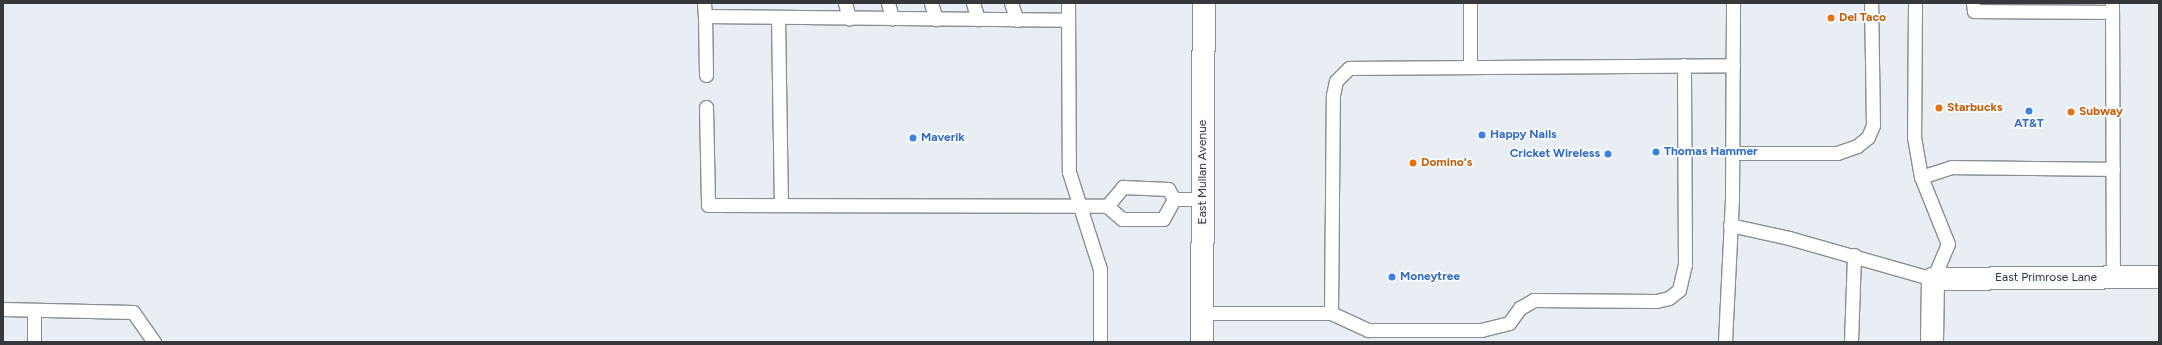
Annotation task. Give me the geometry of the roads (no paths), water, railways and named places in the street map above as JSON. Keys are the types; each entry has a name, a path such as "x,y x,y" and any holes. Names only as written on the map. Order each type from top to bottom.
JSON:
{"main road":[{"name":"East Mullan Avenue","path":"1202,342 1204,3"},
{"name":"East Primrose Lane","path":"1934,279 2159,277"},
{"path":"1932,342 1934,279"}],"lane":[{"path":"704,3 706,75"},
{"path":"845,3 849,18"},
{"path":"888,3 892,18"},
{"path":"931,3 936,19"},
{"path":"973,3 978,19"},
{"path":"1011,3 1017,20"},
{"path":"1068,3 1069,172 1100,269 1100,342"},
{"path":"1470,3 1470,65"},
{"path":"1725,342 1732,153 1733,3"},
{"path":"1732,153 1837,153 1857,146 1868,137 1873,125 1871,3"},
{"path":"1730,225 1854,255 1934,279 1948,244 1922,177 1914,137 1914,3"},
{"path":"1973,3 1974,11 2112,7 2113,278"},
{"path":"705,16 1068,20"},
{"path":"778,17 781,205"},
{"path":"1331,314 1333,95 1336,81 1349,68 1363,66 1470,65 1733,65"},
{"path":"1203,313 1331,314 1368,330 1481,330 1509,323 1520,308 1534,300 1656,302 1669,298 1678,290 1685,265 1684,65"},
{"path":"706,107 708,204 1080,208 1108,206 1122,219 1163,219 1174,198"},
{"path":"1922,177 1951,167 2113,169"},
{"path":"1108,206 1123,187 1168,189 1174,198"},
{"path":"1174,198 1203,198"},
{"path":"1851,342 1854,255"},
{"path":"3,309 133,312 154,342"},
{"path":"34,310 34,342"}],"place":[{"name":"Del Taco","path":"1831,18"},
{"name":"Starbucks","path":"1939,108"},
{"name":"AT&T","path":"2029,111"},
{"name":"Subway","path":"2071,112"},
{"name":"Happy Nails","path":"1482,135"},
{"name":"Maverik","path":"913,138"},
{"name":"Thomas Hammer","path":"1656,152"},
{"name":"Cricket Wireless","path":"1608,154"},
{"name":"Domino's","path":"1413,163"},
{"name":"Moneytree","path":"1392,277"}]}
